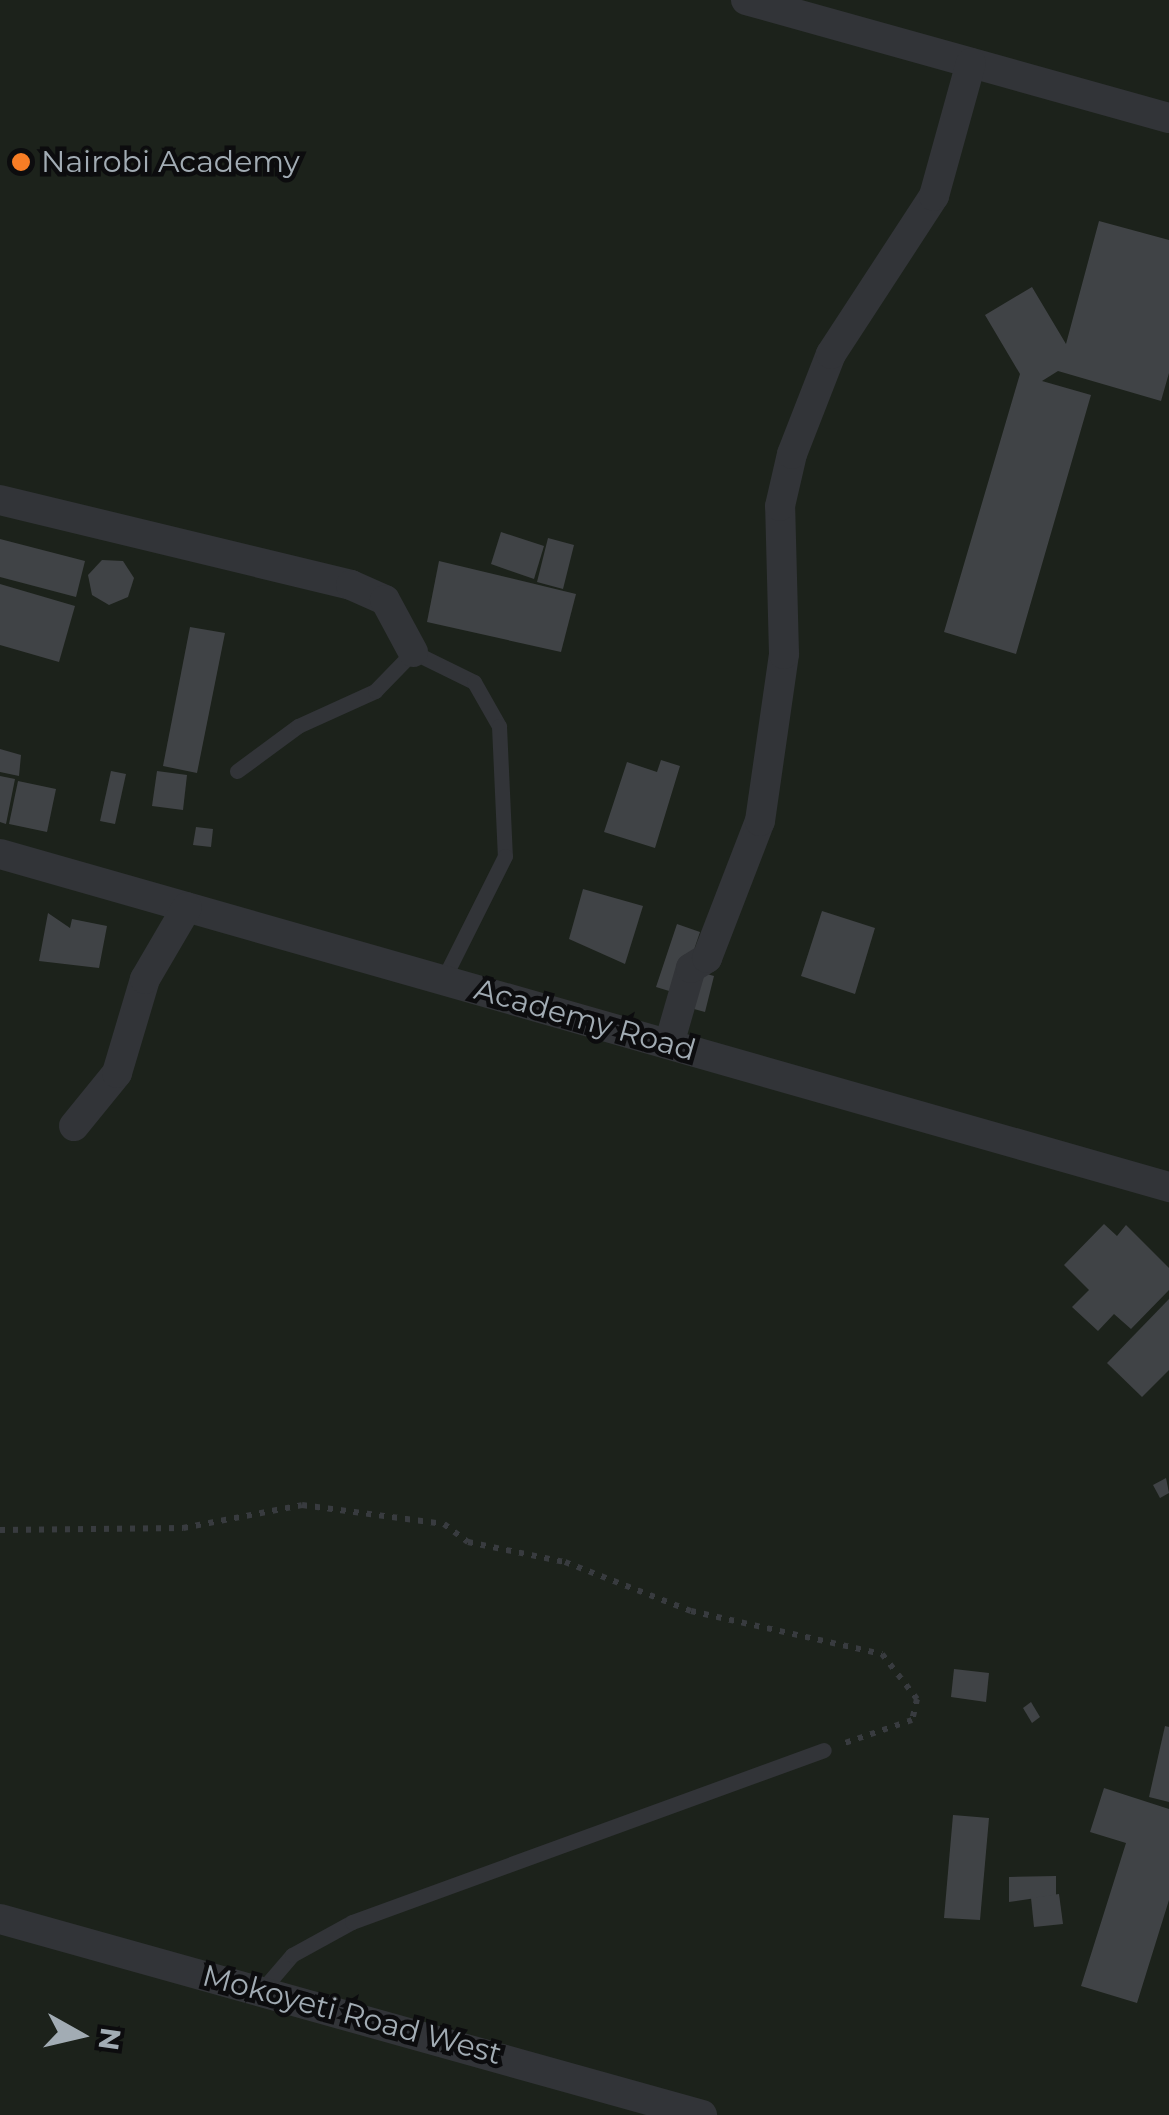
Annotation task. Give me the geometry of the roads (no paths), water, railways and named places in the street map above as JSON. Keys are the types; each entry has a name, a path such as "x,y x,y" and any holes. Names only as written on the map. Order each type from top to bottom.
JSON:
{"street":[{"path":"746,0 1169,118"},
{"path":"669,1044 690,968 707,958 760,821 784,654 779,524 792,454 831,354 934,196 971,63"},
{"path":"0,500 352,586 385,600 413,652"},
{"name":"Academy Road","path":"0,854 1169,1187"},
{"path":"74,1126 117,1073 145,979 187,907"},
{"name":"Mokoyeti Road West","path":"0,1919 702,2115"}],"lane":[{"path":"236,770 298,726 375,691 413,652 474,682 499,726 509,786 505,856 443,980"},
{"path":"262,1990 292,1955 352,1922 824,1750"}],"place":[{"name":"Nairobi Academy","path":"21,162"}]}
